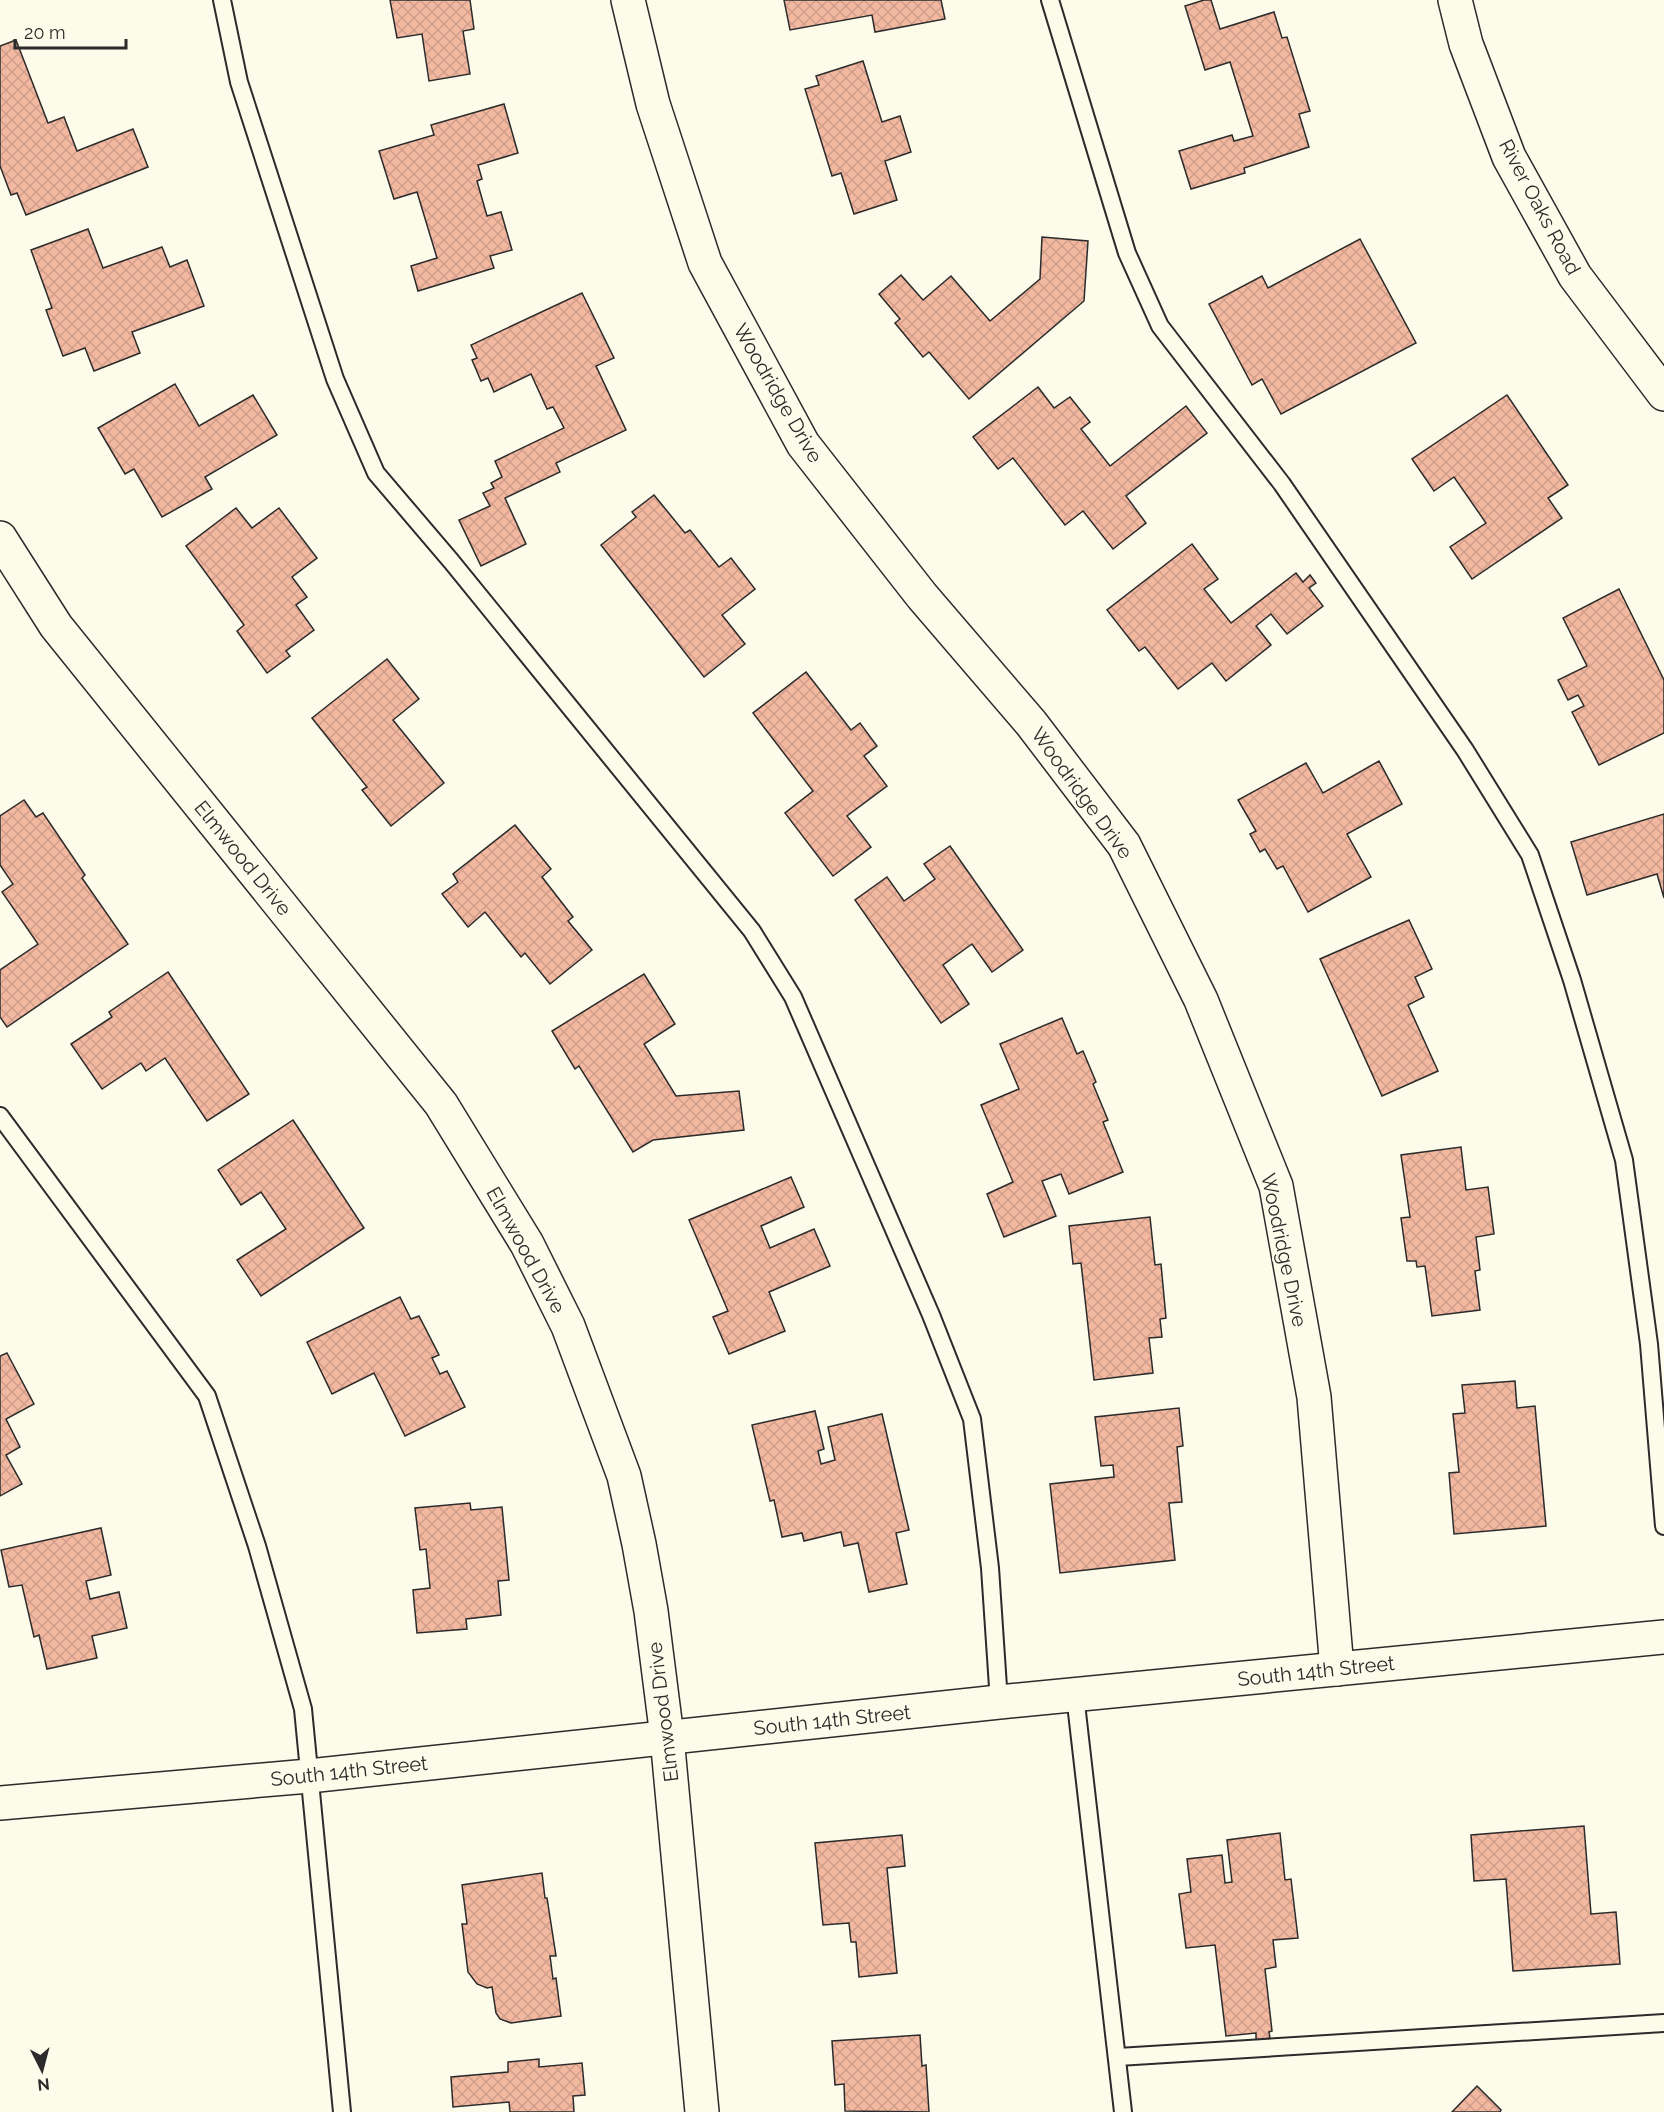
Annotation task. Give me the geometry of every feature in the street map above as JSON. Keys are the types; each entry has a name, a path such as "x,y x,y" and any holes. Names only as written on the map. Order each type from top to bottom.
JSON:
{"street":[{"name":"Woodridge Drive","path":"628,0 653,104 705,263 803,444 922,596 1031,723 1124,845 1201,1000 1276,1186 1314,1397 1337,1669"},
{"name":"River Oaks Road","path":"1455,0 1466,44 1509,157 1575,276 1664,393"},
{"name":"Elmwood Drive","path":"0,538 56,626 441,1104 527,1244 568,1326 624,1476 651,1611 668,1737 702,2112"},
{"name":"South 14th Street","path":"0,1803 309,1776 999,1702 1664,1637"}],"lane":[{"path":"222,0 239,82 335,379 376,473 466,579 752,932 793,997 931,1315 972,1419 990,1568 999,1702"},
{"path":"1050,0 1128,253 1160,326 1289,494 1465,750 1530,855 1572,980 1624,1160 1649,1344 1664,1526"},
{"path":"0,1116 207,1396 257,1546 303,1709 342,2112"},
{"path":"1075,1695 1123,2112"},
{"path":"1118,2057 1664,2023"}],"building":[{"path":"390,0 470,0 474,29 463,31 470,74 429,81 422,34 397,38"},
{"path":"784,0 941,0 945,19 875,32 872,15 790,30"},
{"path":"1211,0 1220,29 1274,12 1282,38 1287,37 1310,111 1299,114 1309,147 1244,168 1245,173 1191,189 1179,151 1232,135 1234,141 1253,136 1230,62 1205,70 1185,6"},
{"path":"16,40 48,123 64,117 77,151 133,129 148,167 26,215 17,193 11,195 0,166 0,46"},
{"path":"863,61 882,122 900,116 911,152 885,161 897,200 854,214 841,173 832,176 805,89 819,85 816,76"},
{"path":"504,104 518,153 478,165 482,179 477,181 487,216 501,212 512,250 490,256 494,268 418,291 411,266 437,258 417,192 394,199 379,151 434,135 431,125"},
{"path":"88,229 103,268 162,247 170,267 187,260 204,306 132,332 140,353 94,371 85,348 63,356 46,310 52,308 31,250"},
{"path":"1042,237 1088,241 1084,301 969,399 929,352 923,357 895,323 900,319 879,294 901,275 923,300 951,276 990,321 1040,279"},
{"path":"1360,239 1416,343 1281,414 1262,379 1252,385 1209,304 1262,276 1268,288"},
{"path":"582,293 614,358 596,366 626,430 556,463 560,472 505,498 526,544 481,566 459,520 490,506 483,493 494,488 491,483 502,477 495,461 564,428 553,407 547,409 531,374 494,392 488,378 481,381 472,360 477,358 471,345"},
{"path":"175,384 199,426 253,395 277,435 205,477 212,489 162,517 134,469 125,474 98,428"},
{"path":"1038,387 1054,408 1070,397 1090,422 1081,429 1110,466 1186,406 1207,433 1126,496 1146,523 1113,549 1083,511 1065,525 1013,458 998,469 973,437"},
{"path":"1507,395 1568,485 1548,498 1562,518 1472,579 1450,547 1486,523 1454,477 1434,491 1412,459"},
{"path":"654,495 685,533 690,530 719,567 731,558 755,589 722,615 745,644 704,677 601,545 636,517 632,512"},
{"path":"236,508 252,528 279,508 317,558 292,577 307,597 296,605 314,630 286,651 290,656 267,673 237,631 244,625 186,546"},
{"path":"1192,544 1218,579 1204,589 1231,623 1296,573 1303,582 1310,575 1316,583 1309,588 1323,606 1287,634 1271,614 1256,626 1271,645 1226,681 1212,663 1178,689 1145,647 1139,651 1107,610"},
{"path":"1619,589 1664,680 1664,733 1599,765 1572,712 1584,706 1578,695 1568,700 1558,680 1587,666 1563,618"},
{"path":"387,659 419,699 393,720 444,783 391,826 362,790 367,787 312,718"},
{"path":"806,672 851,730 860,723 877,746 864,756 887,786 847,816 871,847 833,876 785,813 813,791 753,713"},
{"path":"1379,761 1402,804 1347,834 1371,877 1308,912 1283,866 1277,869 1265,849 1260,852 1250,834 1256,831 1238,800 1306,763 1323,793"},
{"path":"24,800 36,817 43,813 85,875 82,878 128,944 7,1027 0,1017 0,970 38,944 2,892 13,884 0,865 0,816"},
{"path":"1664,814 1664,898 1657,874 1587,895 1571,842"},
{"path":"515,825 551,869 542,877 573,917 568,921 592,950 550,984 525,953 521,957 485,912 468,927 442,894 458,882 453,874"},
{"path":"950,846 1023,950 992,972 972,944 943,965 969,1004 941,1023 855,900 887,877 904,901 935,879 924,864"},
{"path":"1409,920 1432,969 1415,977 1424,997 1408,1005 1438,1071 1382,1096 1320,959"},
{"path":"168,972 249,1094 207,1121 165,1058 146,1071 141,1063 102,1089 71,1044 112,1017 109,1012"},
{"path":"644,974 675,1024 644,1044 676,1096 739,1091 744,1130 653,1140 633,1152 579,1066 575,1069 552,1031"},
{"path":"1062,1018 1077,1054 1083,1051 1096,1082 1093,1084 1108,1120 1103,1122 1123,1172 1069,1194 1061,1174 1042,1181 1056,1216 1004,1237 987,1194 1013,1182 981,1105 1019,1089 1000,1044"},
{"path":"293,1120 364,1228 261,1296 237,1260 286,1229 261,1192 241,1205 218,1170"},
{"path":"1461,1147 1466,1190 1488,1187 1494,1234 1476,1237 1480,1270 1475,1271 1480,1310 1432,1316 1425,1266 1417,1267 1416,1261 1407,1261 1401,1218 1410,1217 1401,1155"},
{"path":"791,1177 804,1207 761,1226 770,1248 814,1229 830,1266 769,1292 785,1331 729,1354 713,1317 728,1311 689,1220"},
{"path":"1150,1217 1155,1265 1161,1264 1166,1318 1160,1319 1162,1337 1149,1338 1153,1373 1094,1380 1081,1263 1073,1264 1069,1226"},
{"path":"400,1297 411,1319 419,1316 439,1355 432,1358 440,1374 447,1371 465,1407 405,1436 374,1373 332,1394 307,1342"},
{"path":"7,1353 34,1404 6,1419 20,1447 6,1455 22,1484 0,1496 0,1356"},
{"path":"1515,1381 1517,1408 1535,1406 1546,1526 1454,1534 1449,1473 1459,1472 1453,1414 1465,1413 1462,1385"},
{"path":"1179,1408 1183,1446 1177,1447 1182,1502 1169,1503 1175,1560 1060,1573 1050,1484 1114,1477 1113,1465 1101,1466 1095,1417"},
{"path":"815,1411 824,1449 818,1451 821,1464 835,1460 828,1427 882,1414 909,1530 896,1533 907,1584 869,1592 858,1543 844,1546 841,1532 804,1541 802,1533 782,1537 774,1500 770,1501 752,1425"},
{"path":"470,1503 471,1510 502,1507 509,1580 498,1581 501,1615 466,1619 467,1629 417,1633 413,1590 430,1588 426,1549 420,1550 415,1508"},
{"path":"101,1528 111,1575 86,1581 90,1599 119,1592 127,1628 92,1636 97,1658 47,1669 39,1635 34,1637 22,1585 9,1587 1,1550"},
{"path":"1584,1826 1591,1914 1616,1912 1620,1964 1513,1971 1506,1879 1474,1881 1471,1835"},
{"path":"1280,1833 1285,1880 1291,1879 1298,1938 1273,1940 1276,1967 1265,1969 1272,2031 1269,2032 1270,2038 1256,2040 1256,2033 1226,2036 1215,1945 1186,1948 1179,1894 1191,1892 1187,1859 1222,1855 1225,1883 1232,1882 1227,1840"},
{"path":"902,1835 905,1866 887,1868 897,1973 859,1977 856,1942 851,1942 849,1923 823,1925 815,1843"},
{"path":"542,1873 556,1956 550,1956 553,1979 556,1978 561,2016 511,2023 500,2019 496,2013 492,1987 487,1988 477,1984 468,1972 462,1924 467,1924 462,1885"},
{"path":"920,2035 922,2066 926,2065 929,2112 845,2111 844,2084 835,2085 832,2041"},
{"path":"539,2059 539,2067 582,2063 585,2095 573,2096 574,2112 510,2112 509,2102 453,2107 451,2077 508,2072 508,2062"},
{"path":"1477,2086 1501,2110 1500,2112 1452,2112"}]}
